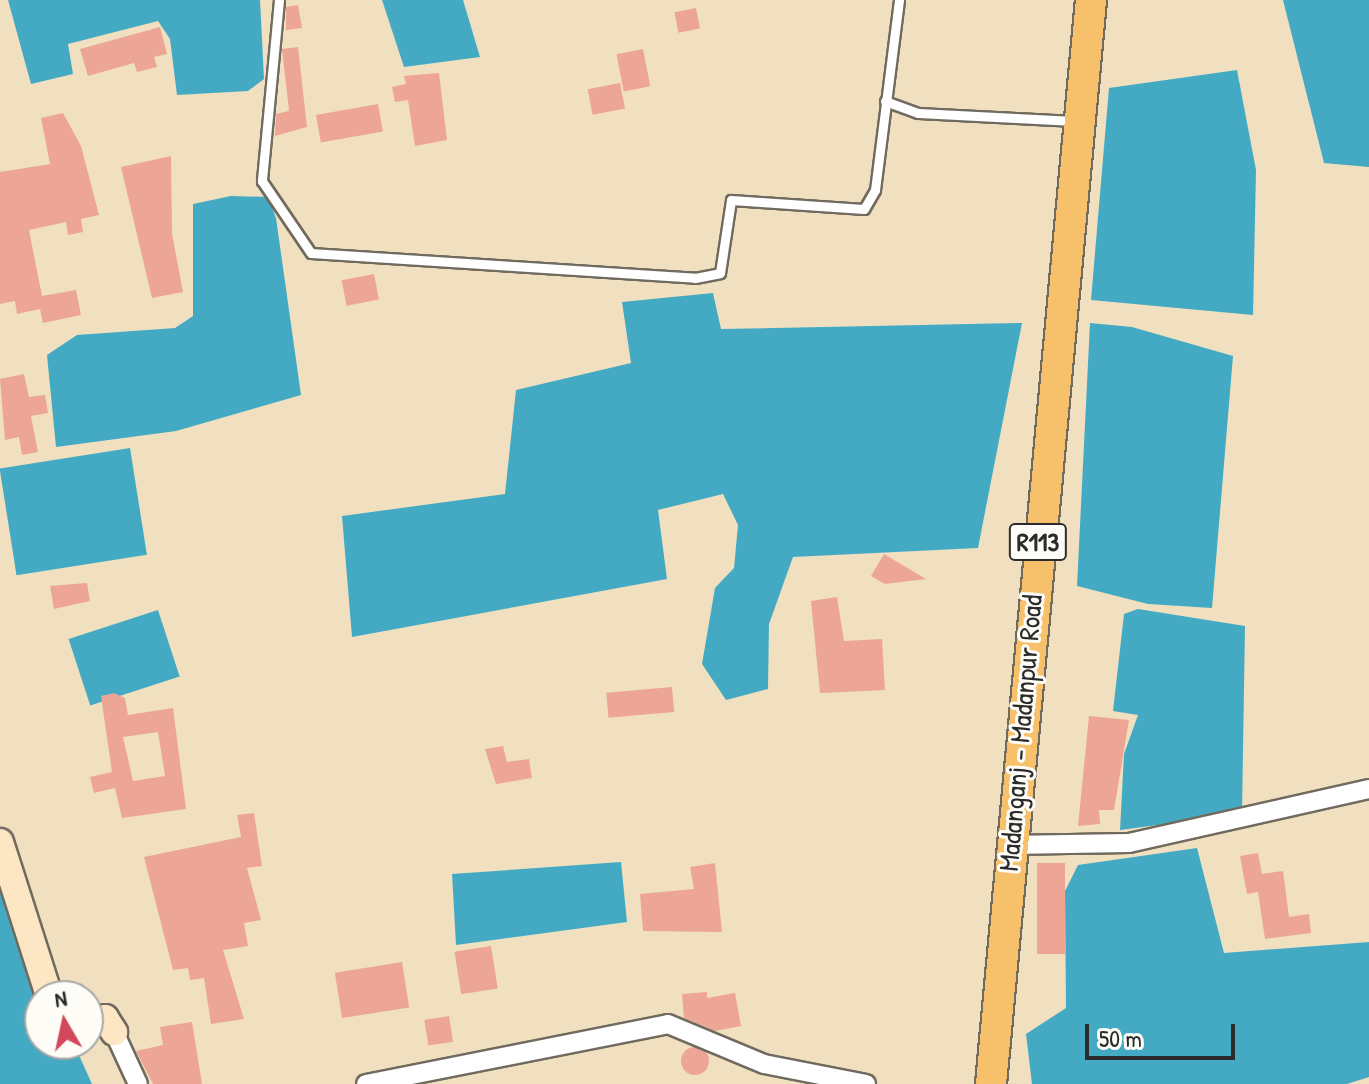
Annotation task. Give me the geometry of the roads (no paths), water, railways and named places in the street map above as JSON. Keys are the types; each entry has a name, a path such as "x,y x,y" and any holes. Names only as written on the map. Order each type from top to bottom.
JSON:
{"main road":[{"name":"Madanganj - Madanpur Road","path":"991,1084 1008,845 1091,0"}],"street":[{"path":"1008,845 1129,843 1369,789"},
{"path":"0,842 44,980"},
{"path":"104,1018 114,1032 138,1084"},
{"path":"366,1084 668,1024 764,1064 866,1084"}],"lane":[{"path":"279,0 262,181 311,253 695,278 720,273 731,200 864,209 875,190 899,0"},
{"path":"885,101 918,113 1079,121"}],"water":[{"path":"8,0 260,0 264,79 248,91 177,95 170,39 158,21 68,44 73,74 31,84"},
{"path":"382,0 463,0 480,57 404,67"},
{"path":"1283,0 1369,0 1369,167 1324,163"},
{"path":"1237,70 1256,170 1253,315 1091,300 1109,88"},
{"path":"231,196 268,197 276,218 301,395 176,431 56,447 47,355 77,335 175,328 193,316 193,204"},
{"path":"713,293 721,329 1022,323 978,548 793,557 769,624 768,689 726,700 702,664 715,588 734,568 738,525 723,494 658,510 667,579 352,637 342,516 505,494 516,390 631,363 622,302"},
{"path":"1090,323 1132,327 1233,356 1212,608 1148,604 1077,586"},
{"path":"130,448 147,555 17,575 0,469"},
{"path":"1138,609 1245,626 1242,814 1120,830 1124,754 1138,715 1113,711 1124,614"},
{"path":"158,610 180,677 90,706 69,639"},
{"path":"0,841 36,980 24,980 24,1060 81,1060 92,1084 0,1084"},
{"path":"1197,848 1224,953 1369,942 1369,1077 1347,1084 1032,1084 1026,1034 1066,1008 1065,891 1078,865"},
{"path":"621,862 627,922 456,945 452,874"}]}
